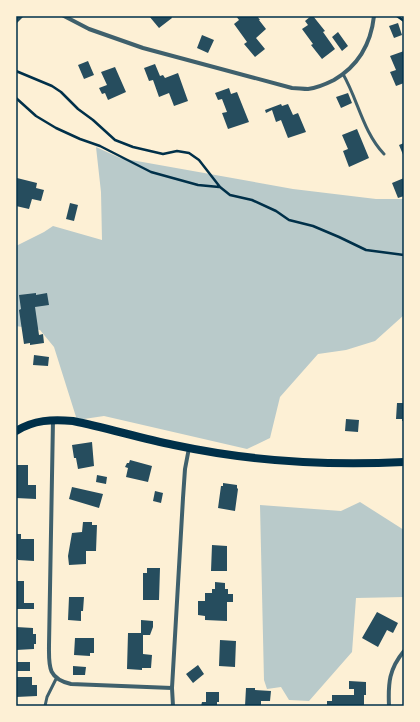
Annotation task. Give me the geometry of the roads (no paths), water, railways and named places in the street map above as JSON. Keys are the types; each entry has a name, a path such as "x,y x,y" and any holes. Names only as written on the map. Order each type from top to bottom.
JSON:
{"main road":[{"path":"16,431 31,424 53,420 79,422 189,448 268,459 360,464 404,462"}],"street":[{"path":"64,16 89,29 143,48 292,88 309,89 325,85 343,74 356,62 364,49 374,16"},
{"path":"53,420 49,667 52,674 56,679 70,684 172,688"},
{"path":"173,706 172,688 183,498 185,469 189,448"},
{"path":"389,706 388,686 395,661 404,650"}],"lane":[{"path":"343,74 352,89 370,136 384,154"},
{"path":"45,706 46,697 56,679"}]}
